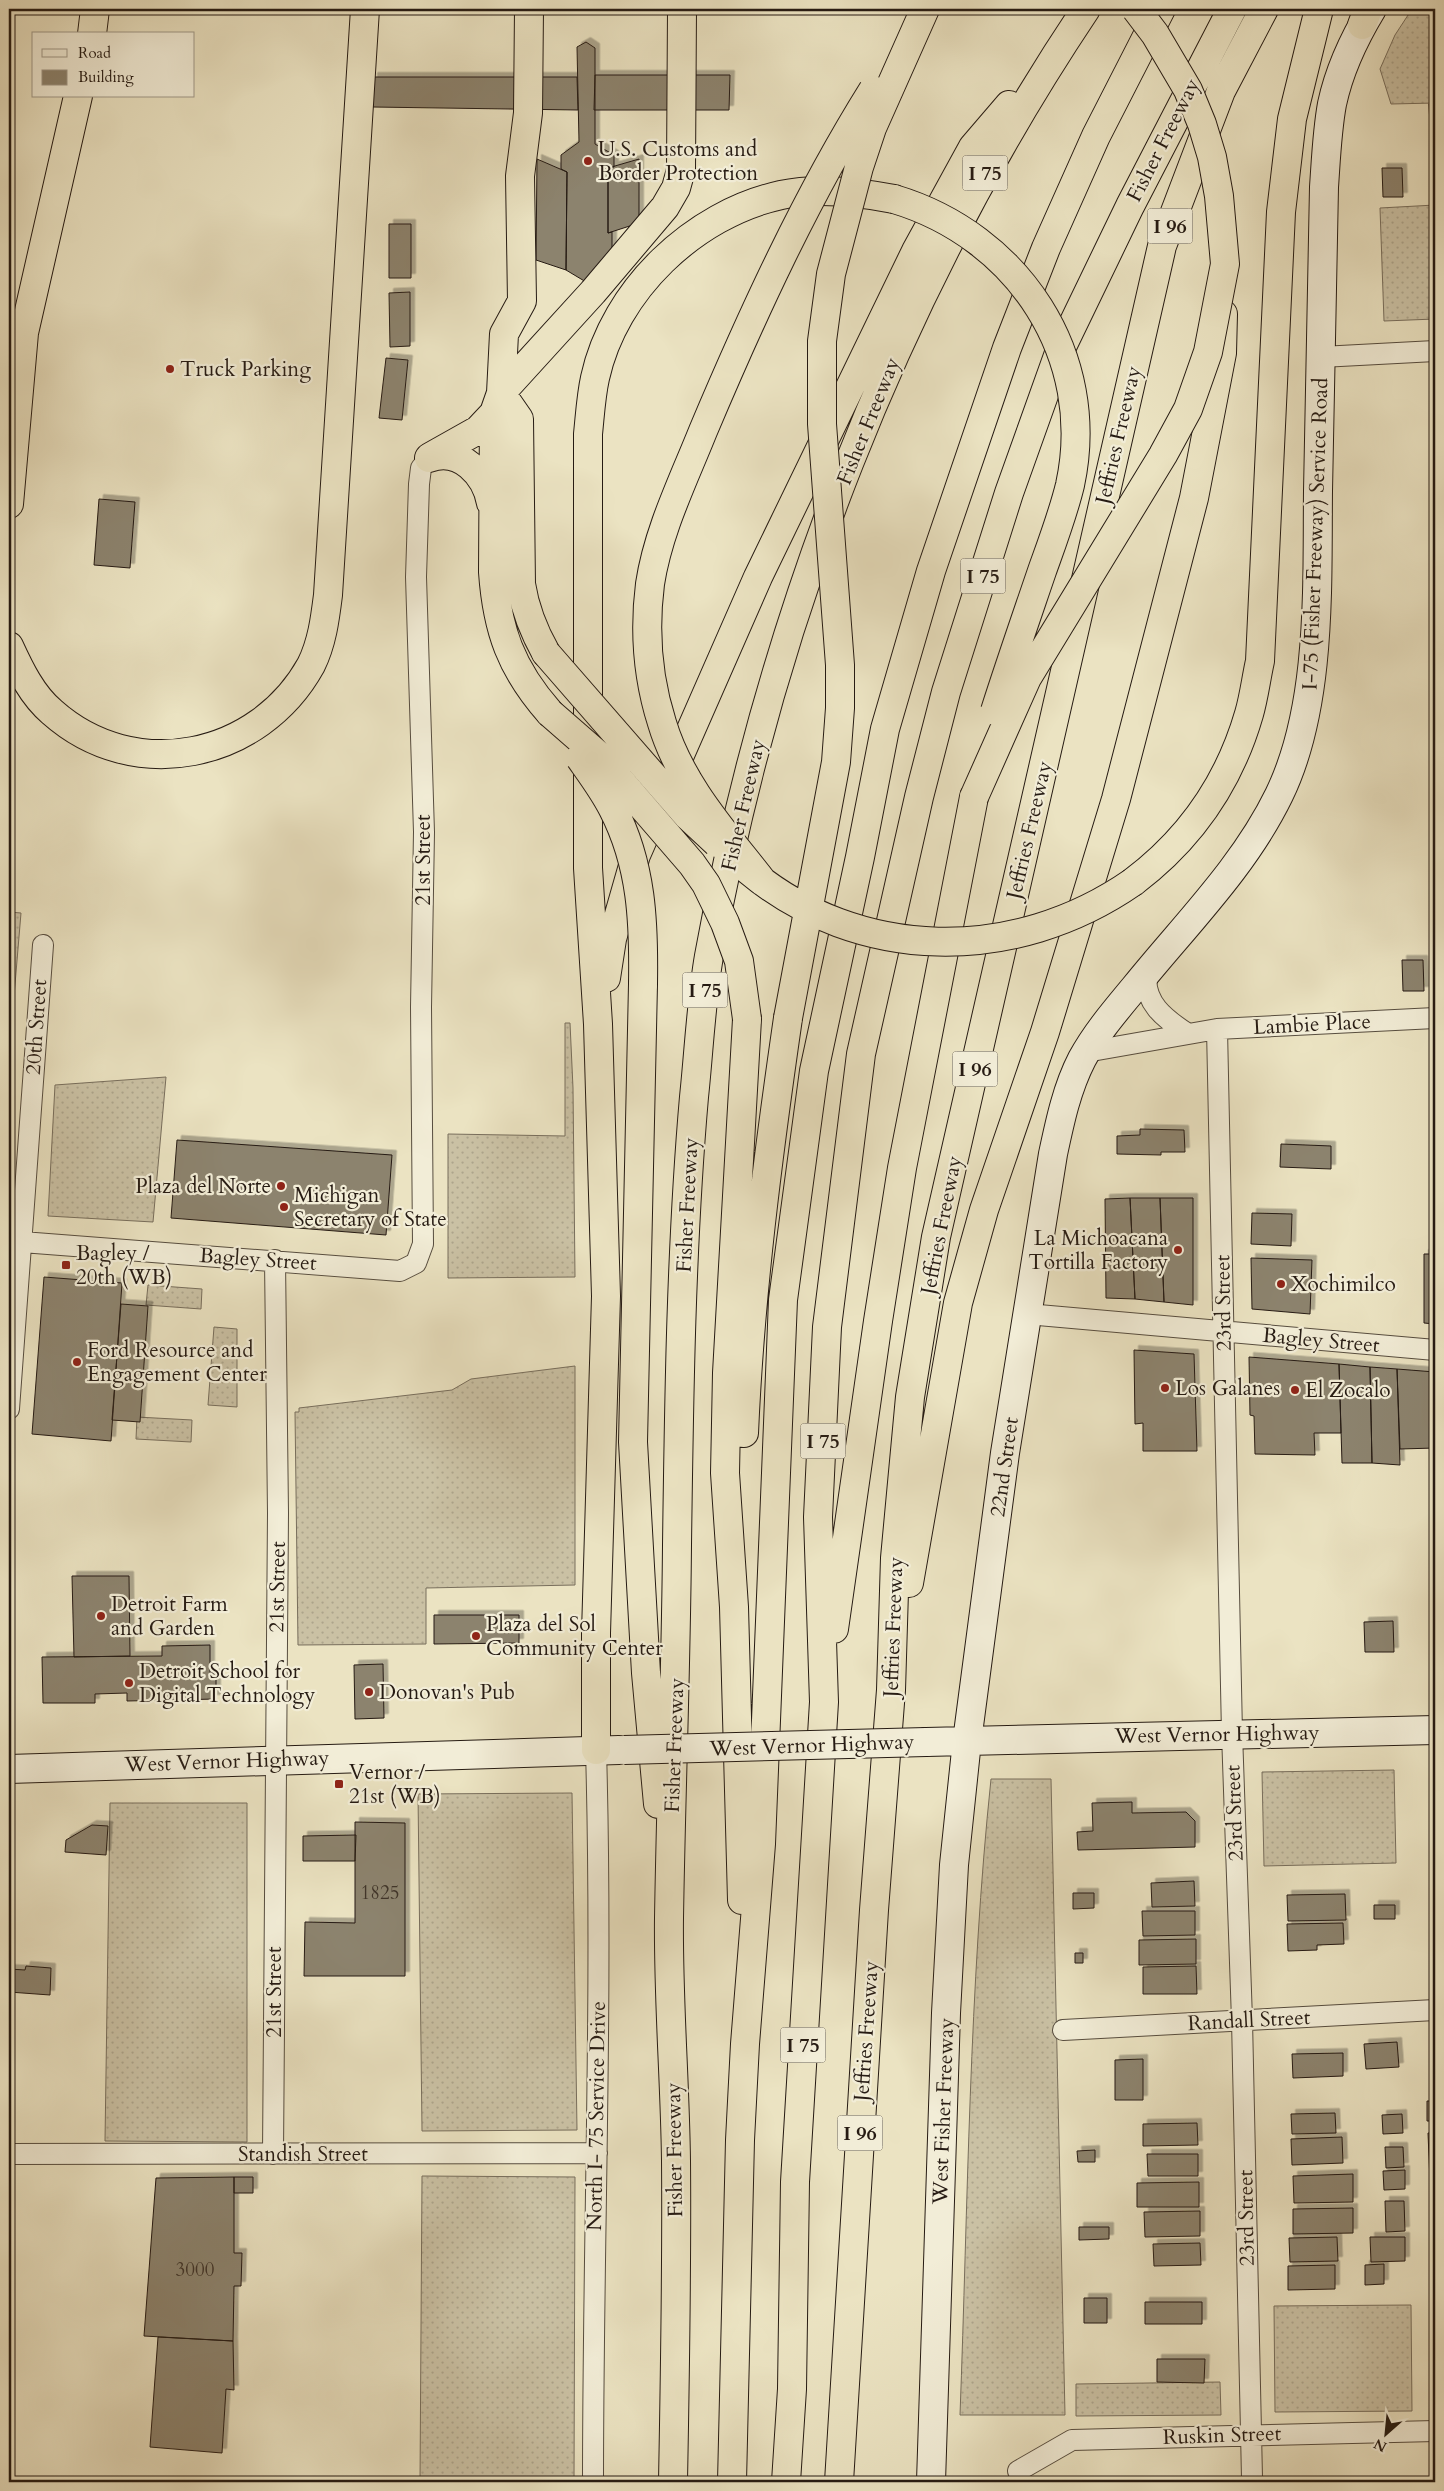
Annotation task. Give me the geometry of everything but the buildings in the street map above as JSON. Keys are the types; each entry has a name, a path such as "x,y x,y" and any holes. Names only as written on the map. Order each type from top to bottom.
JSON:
{"highway":[{"path":"92,32 95,9"},
{"path":"9,646 32,690 52,712 77,730 108,745 127,750 164,755 189,753 214,747 241,736 280,705 299,684 311,663 325,623 328,596 365,9"},
{"path":"529,9 528,113 520,176 522,301 504,334 497,403 494,529 495,598 505,643 513,662 601,787 623,829 631,851 642,909 643,984 633,1442 646,1673 669,1922"},
{"path":"430,458 478,430 497,403 665,207 676,188 681,170 682,9"},
{"path":"762,882 697,796 671,748 662,724 648,654 647,620 650,585 665,525 757,309 824,174 924,9"},
{"path":"734,1607 755,1276 769,1146 788,1018 836,762 840,708 840,665 822,424 823,332 831,274 858,167 872,128 924,9"},
{"name":"Fisher Freeway","path":"673,2482 676,2166 669,1922 676,1698 681,1331 686,1192 708,961 752,761 800,593 881,385 913,316 993,158 1030,94 1086,9"},
{"path":"892,1690 945,1369 958,1303 984,1210 1045,1032 1116,799 1194,498 1222,353 1225,264 1219,196 1212,158 1202,124 1188,90 1172,61 1136,9"},
{"path":"732,2482 740,2140 745,2044 762,1844 783,1300 814,1071 860,857 885,729 931,571 1007,348 1046,248 1096,136 1160,9"},
{"name":"Fisher Freeway","path":"786,2482 792,2389 795,2182 824,1702 818,1517 829,1308 861,1054 919,797 946,692 1009,494 1059,353 1130,206 1232,9"},
{"name":"Jeffries Freeway","path":"839,2482 872,1940 892,1690 895,1558 910,1397 936,1238 1162,246 1222,91 1264,9"},
{"path":"497,403 519,418 521,584 525,607 533,631 546,653 688,816 762,882 813,912 853,928 893,938 958,943 993,939 1044,926 1076,914 1111,897 1133,882 1163,858 1198,818 1217,791 1234,757 1250,713 1260,662 1281,212 1292,119 1319,9"},
{"path":"598,1024 612,938 636,855 758,576 916,251 973,147 1068,36"},
{"path":"9,504 24,333 78,98"},
{"path":"596,1750 596,1633 606,1296 598,1024 588,868 588,434 595,376 605,348 634,294 652,272 697,232 721,218 780,195 834,191 894,199 918,206 974,237 1012,270 1038,305 1058,345 1066,367 1074,414 1075,434 1070,484 994,714 974,797 902,1168 878,1321 824,1702"},
{"path":"974,797 1027,678 1163,455 1188,409 1208,352 1225,264"},
{"path":"430,458 440,453 451,455 470,466 482,478 489,491 494,529"},
{"path":"548,710 597,754 692,864 706,884 725,923 739,961 747,1019 727,1373 725,1473 734,1607 745,2044"}],"street":[{"name":"I-75 (Fisher Freeway) Service Road","path":"1046,1194 1064,1105 1086,1052 1147,972 1229,874 1279,795 1296,754 1308,706 1316,598 1324,187 1332,103 1340,73 1368,14"},
{"path":"1321,357 1435,351"},
{"name":"21st Street","path":"416,1263 423,1244 421,1007 424,832 416,577 419,484 421,468 430,458"},
{"name":"20th Street","path":"9,1408 15,1241 42,945"},
{"path":"1147,972 1147,992 1153,1004 1171,1023 1188,1034"},
{"name":"Lambie Place","path":"1086,1052 1217,1029 1435,1018"},
{"name":"23rd Street","path":"1217,1029 1232,1733 1242,2020 1252,2478"},
{"name":"22nd Street","path":"967,1740 1006,1453 1046,1194"},
{"name":"Bagley Street","path":"15,1241 400,1271 416,1263"},
{"name":"21st Street","path":"273,2154 278,1513 275,1260"},
{"name":"Bagley Street","path":"1027,1314 1435,1350"},
{"name":"West Vernor Highway","path":"9,1769 596,1750 1232,1733 1435,1730"},
{"name":"West Fisher Freeway","path":"931,2482 946,2013 954,1865 967,1740"},
{"name":"North I- 75 Service Drive","path":"593,2482 593,2293 597,2153 596,1750"},
{"name":"Randall Street","path":"1063,2030 1435,2010"},
{"name":"Standish Street","path":"9,2154 597,2153"},
{"name":"Ruskin Street","path":"1018,2471 1072,2440 1250,2434 1435,2431"}],"shaded area":[{"path":"1412,9 1435,9 1435,103 1391,104 1380,69 1395,35"},
{"path":"1435,205 1435,319 1384,321 1380,208"},
{"path":"9,912 21,913 9,1056"},
{"path":"565,1023 570,1023 573,1088 575,1277 448,1278 448,1134 565,1136"},
{"path":"166,1077 153,1222 48,1216 55,1085"},
{"path":"148,1285 202,1289 201,1309 146,1305"},
{"path":"214,1327 237,1329 237,1407 208,1405"},
{"path":"575,1366 575,1585 426,1588 426,1644 298,1645 295,1412 299,1412 299,1408 452,1390 471,1379"},
{"path":"137,1417 192,1420 191,1442 136,1439"},
{"path":"1394,1770 1396,1863 1264,1866 1262,1772"},
{"path":"991,1779 1051,1779 1065,2415 960,2415 970,2096 978,1937"},
{"path":"572,1793 577,2130 422,2131 418,1794"},
{"path":"110,1803 247,1803 247,2142 105,2141"},
{"path":"422,2176 575,2177 574,2482 420,2482"},
{"path":"1411,2305 1412,2411 1275,2412 1274,2306"},
{"path":"1220,2382 1221,2415 1076,2416 1076,2384"}],"place":[{"name":"U.S. Customs and Border Protection","path":"588,161"},
{"name":"Truck Parking","path":"170,369"},
{"name":"Plaza del Norte","path":"281,1186"},
{"name":"Michigan Secretary of State","path":"284,1207"},
{"name":"La Michoacana Tortilla Factory","path":"1178,1250"},
{"name":"Bagley / 20th (WB)","path":"66,1265"},
{"name":"Xochimilco","path":"1281,1284"},
{"name":"Ford Resource and Engagement Center","path":"77,1362"},
{"name":"Los Galanes","path":"1165,1388"},
{"name":"El Zocalo","path":"1295,1390"},
{"name":"Detroit Farm and Garden","path":"101,1616"},
{"name":"Plaza del Sol Community Center","path":"476,1636"},
{"name":"Detroit School for Digital Technology","path":"129,1683"},
{"name":"Donovan's Pub","path":"369,1692"},
{"name":"Vernor / 21st (WB)","path":"339,1784"}]}
